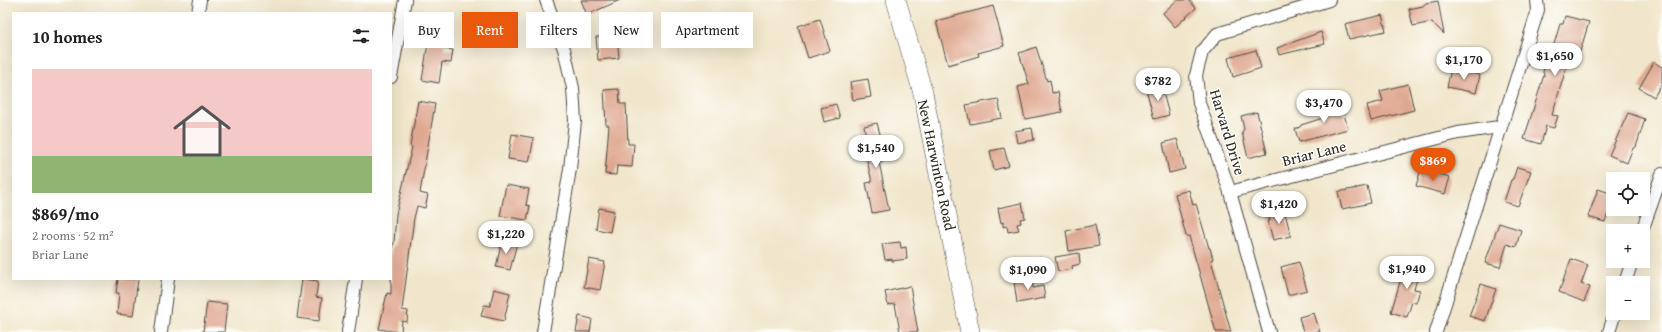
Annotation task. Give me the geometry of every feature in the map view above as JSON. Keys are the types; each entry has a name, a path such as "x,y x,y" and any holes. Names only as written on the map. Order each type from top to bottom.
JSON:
{"main road":[{"name":"New Harwinton Road","path":"896,0 923,93 970,332"}],"street":[{"path":"198,12 200,0"},
{"path":"392,72 405,0"},
{"path":"543,332 570,169 575,121 573,88 564,49 546,0"},
{"name":"Harvard Drive","path":"1269,332 1230,192 1199,103 1196,75 1202,52 1217,34 1329,0"},
{"path":"1436,332 1499,127 1538,10 1538,0"},
{"name":"Briar Lane","path":"1230,192 1458,133 1499,127"},
{"path":"1644,224 1662,174"},
{"path":"161,332 168,280"},
{"path":"348,332 356,280"},
{"path":"1609,332 1613,320"}],"building":[{"path":"581,0 620,0 591,13 586,12"},
{"path":"1177,0 1189,0 1196,8 1175,27 1163,13"},
{"path":"1438,1 1444,34 1432,22 1413,26 1409,9 1423,6 1426,3"},
{"path":"993,6 1004,46 978,53 979,56 948,65 936,21"},
{"path":"1382,15 1386,31 1349,39 1345,24"},
{"path":"1565,16 1589,22 1579,55 1571,52 1552,115 1558,116 1554,128 1546,126 1541,144 1524,139 1544,75 1543,72 1546,60 1549,61 1560,24 1563,24"},
{"path":"820,19 830,51 808,58 798,26"},
{"path":"1321,32 1325,44 1279,55 1277,48"},
{"path":"596,37 599,37 599,48 618,48 619,58 598,60"},
{"path":"1036,47 1047,81 1050,80 1052,93 1058,92 1062,112 1025,119 1018,87 1029,84 1019,53"},
{"path":"427,48 444,48 453,50 451,63 442,62 439,83 422,80"},
{"path":"1256,50 1261,68 1233,77 1228,58"},
{"path":"1654,62 1662,67 1662,83 1654,97 1639,88"},
{"path":"1451,69 1480,75 1476,93 1447,87"},
{"path":"868,79 871,97 853,100 850,82"},
{"path":"1408,84 1414,110 1371,121 1367,105 1383,101 1380,91"},
{"path":"1161,85 1169,115 1154,119 1146,89"},
{"path":"619,89 620,104 626,104 628,144 634,144 632,167 617,166 616,175 605,174 609,125 606,125 604,90"},
{"path":"998,99 1002,118 970,124 966,105"},
{"path":"418,101 435,104 420,193 428,195 425,208 417,206 414,218 402,310 408,311 407,322 402,321 401,332 398,332 379,329 387,293 391,294 392,247 394,243 396,214 412,147 410,146"},
{"path":"1341,103 1348,129 1299,142 1295,129 1301,125 1323,118 1321,109"},
{"path":"836,104 840,118 824,122 821,108"},
{"path":"1257,112 1267,153 1248,158 1242,132 1244,129 1241,116"},
{"path":"1628,113 1645,119 1636,147 1633,148 1627,163 1609,155"},
{"path":"877,123 887,160 879,162 889,210 872,213 866,183 872,182 863,143 867,142 864,126"},
{"path":"1032,128 1034,140 1017,143 1015,131"},
{"path":"512,134 534,138 529,162 508,159"},
{"path":"1177,139 1185,169 1169,173 1163,143"},
{"path":"1004,148 1009,166 994,170 990,151"},
{"path":"1517,167 1531,171 1518,206 1504,202"},
{"path":"1421,169 1450,177 1445,194 1416,186"},
{"path":"506,185 529,189 526,205 530,206 527,220 500,216"},
{"path":"1367,186 1371,203 1342,209 1338,192"},
{"path":"1598,189 1606,192 1607,216 1605,222 1588,217"},
{"path":"1189,190 1193,205 1196,204 1210,248 1213,259 1211,260 1231,332 1216,332 1189,236 1186,236 1175,194"},
{"path":"1022,203 1025,218 1020,219 1021,223 1017,224 1019,230 1008,232 1007,226 1003,227 1003,222 1001,223 998,208"},
{"path":"599,208 614,211 610,232 596,229"},
{"path":"1284,209 1291,236 1273,240 1268,221 1270,221 1268,213"},
{"path":"1499,223 1521,230 1516,247 1507,244 1500,267 1485,263"},
{"path":"1095,225 1099,246 1069,251 1066,231"},
{"path":"502,240 517,243 510,270 496,267"},
{"path":"900,242 901,248 906,247 907,259 892,261 892,259 885,260 882,244"},
{"path":"1079,253 1080,264 1072,266 1073,269 1058,271 1055,257"},
{"path":"589,259 605,262 600,290 584,287"},
{"path":"1571,259 1588,265 1581,284 1590,287 1584,302 1559,292"},
{"path":"1299,262 1307,290 1288,295 1281,267"},
{"path":"1406,262 1421,266 1414,289 1420,290 1416,303 1412,302 1407,317 1391,312"},
{"path":"1032,277 1033,288 1043,286 1045,298 1017,303 1014,281"},
{"path":"118,280 138,280 133,316 117,314 119,293 116,293"},
{"path":"302,280 318,281 316,297 322,298 319,321 297,318"},
{"path":"1481,284 1496,289 1485,321 1469,316"},
{"path":"910,286 918,332 900,332 895,304 888,305 885,292"},
{"path":"494,289 510,293 504,321 481,316 484,305 490,306"},
{"path":"207,302 227,304 224,332 203,332"},
{"path":"1314,313 1320,332 1303,332 1299,317"},
{"path":"579,316 592,319 590,332 576,332"}]}
